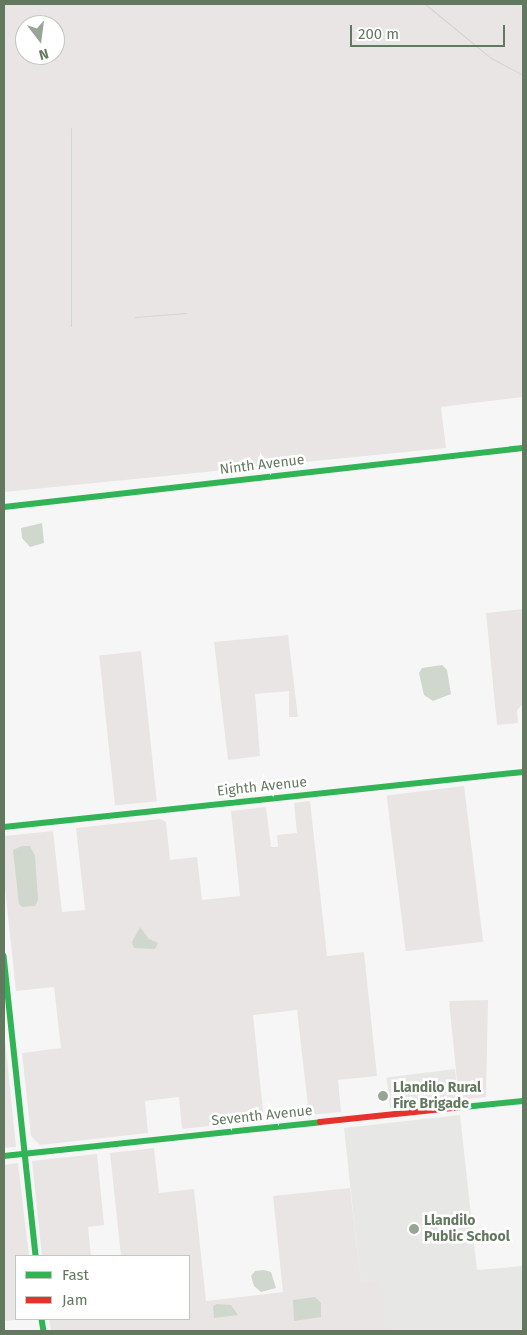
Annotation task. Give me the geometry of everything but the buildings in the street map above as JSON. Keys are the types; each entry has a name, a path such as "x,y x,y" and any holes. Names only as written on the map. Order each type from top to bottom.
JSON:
{"street":[{"name":"Ninth Avenue","path":"4,507 523,448"},
{"name":"Eighth Avenue","path":"4,827 523,772"},
{"path":"4,956 36,1255"},
{"name":"Seventh Avenue","path":"4,1156 523,1101"}],"shaded area":[{"path":"4,4 523,4 523,397 441,407 446,448 4,492"},
{"path":"42,523 44,543 30,547 22,538 21,528"},
{"path":"523,609 523,704 517,710 518,723 497,725 486,613"},
{"path":"288,635 298,717 289,717 289,691 255,694 260,756 228,760 214,642"},
{"path":"141,651 157,801 115,806 99,655"},
{"path":"442,665 447,670 451,694 433,701 424,695 419,673 422,668"},
{"path":"464,786 483,942 406,951 387,796"},
{"path":"310,801 327,956 364,952 377,1076 338,1080 341,1112 309,1115 297,1010 253,1015 264,1120 182,1129 179,1097 145,1101 148,1133 40,1145 31,1136 22,1053 61,1048 54,987 16,991 4,879 4,836 53,831 62,912 85,910 76,828 160,819 166,822 170,860 197,857 202,900 240,896 231,811 266,807 271,847 278,847 277,835 297,833 294,803"},
{"path":"22,846 30,846 35,856 38,900 35,906 22,907 19,904 13,850"},
{"path":"140,927 149,939 158,943 155,949 134,948 132,942"},
{"path":"488,1000 486,1097 459,1100 449,1001"},
{"path":"4,1030 16,1147 4,1148"},
{"path":"455,1069 459,1100 390,1108 387,1077"},
{"name":"Llandilo Public School","path":"460,1115 477,1270 523,1266 523,1331 366,1331 344,1128"},
{"path":"154,1148 159,1193 194,1189 206,1301 283,1292 273,1196 350,1188 361,1283 381,1281 386,1331 51,1331 49,1320 190,1320 190,1255 121,1255 110,1153"},
{"path":"97,1154 104,1225 88,1227 91,1255 42,1255 32,1161"},
{"path":"18,1163 29,1255 15,1255 15,1320 4,1321 4,1165"},
{"path":"264,1270 271,1272 276,1288 261,1292 254,1286 251,1276 255,1271"},
{"path":"315,1297 321,1303 321,1317 294,1321 293,1300"},
{"path":"217,1304 231,1305 238,1315 214,1318 213,1306"}],"waterway":[{"path":"425,4 491,58 523,75"},
{"path":"71,128 71,326"},
{"path":"135,317 186,313"}],"traffic: fast":[{"path":"4,507 523,448"},
{"path":"4,827 523,772"},
{"path":"4,956 36,1255"},
{"path":"454,1108 523,1101"},
{"path":"4,1156 320,1122"},
{"path":"42,1320 44,1331"}],"traffic: jam":[{"path":"320,1122 454,1108"}],"place":[{"name":"Llandilo Rural Fire Brigade","path":"383,1096"},
{"name":"Llandilo Public School","path":"414,1229"}]}
